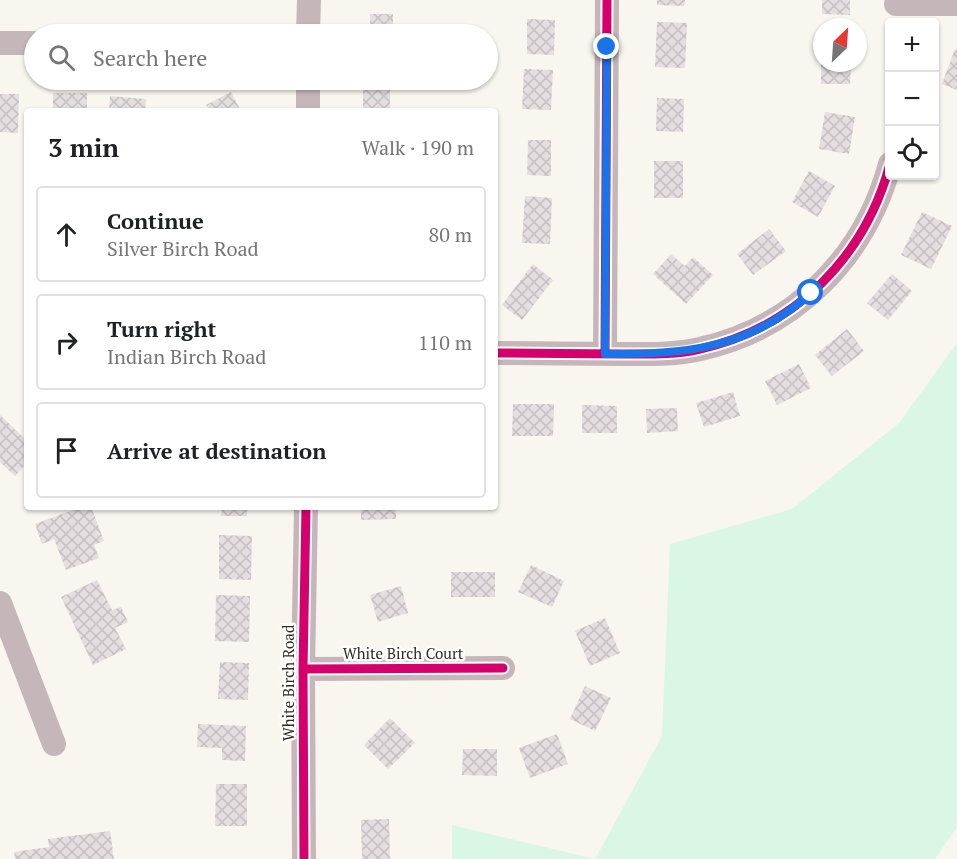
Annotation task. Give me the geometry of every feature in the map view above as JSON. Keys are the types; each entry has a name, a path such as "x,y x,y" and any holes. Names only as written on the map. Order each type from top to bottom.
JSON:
{"street":[{"path":"308,24 309,0"},
{"path":"605,354 607,0"},
{"path":"897,9 957,4"},
{"path":"0,43 24,43"},
{"path":"308,90 308,108"},
{"path":"498,353 676,353 700,349 737,338 795,307 841,262 865,228 885,180"},
{"name":"White Birch Road","path":"304,859 303,669 306,510"},
{"path":"0,603 54,744"},
{"name":"White Birch Court","path":"303,669 503,668"}],"green space":[{"path":"957,343 957,827 935,859 595,859 662,736 670,544 792,509 899,423"},
{"path":"452,825 595,859 452,859"}],"building":[{"path":"657,0 685,0 684,6 657,5"},
{"path":"822,0 850,0 850,15 822,14"},
{"path":"370,14 393,14 393,24 370,24"},
{"path":"527,19 555,20 554,55 527,54"},
{"path":"657,22 687,23 685,68 655,67"},
{"path":"955,49 957,50 957,90 942,84"},
{"path":"524,69 553,70 551,110 522,109"},
{"path":"821,72 851,72 850,84 821,84"},
{"path":"363,90 390,90 390,108 363,108"},
{"path":"231,92 239,108 208,108 206,105"},
{"path":"53,93 87,93 87,108 53,108"},
{"path":"0,94 19,94 18,133 0,132"},
{"path":"110,96 146,99 145,108 109,108"},
{"path":"657,98 684,99 683,132 656,131"},
{"path":"825,112 855,117 849,154 819,149"},
{"path":"528,140 551,140 551,176 527,175"},
{"path":"654,161 683,161 683,198 654,198"},
{"path":"809,171 835,186 818,217 792,202"},
{"path":"525,196 552,198 550,244 522,243"},
{"path":"922,212 952,226 931,269 901,255"},
{"path":"769,229 786,251 753,275 737,254"},
{"path":"671,254 685,266 693,257 713,275 686,304 653,274"},
{"path":"533,264 553,280 522,320 502,305"},
{"path":"892,274 912,291 888,320 867,303"},
{"path":"847,329 864,351 832,376 815,355"},
{"path":"799,364 811,388 777,405 765,381"},
{"path":"733,392 740,416 704,427 696,403"},
{"path":"513,404 554,404 553,436 512,436"},
{"path":"582,405 617,406 617,433 582,433"},
{"path":"677,408 678,431 647,433 646,409"},
{"path":"0,415 24,438 24,466 15,476 0,462"},
{"path":"73,510 92,510 104,541 94,545 99,558 66,570 54,539 42,544 35,524"},
{"path":"222,510 247,510 247,516 221,516"},
{"path":"361,510 396,510 396,519 361,520"},
{"path":"219,535 252,536 251,580 219,579"},
{"path":"531,565 564,581 552,607 518,592"},
{"path":"451,572 495,572 495,597 451,597"},
{"path":"97,580 112,610 121,607 128,622 115,628 126,649 93,665 61,597"},
{"path":"401,586 408,613 378,622 370,595"},
{"path":"216,595 250,596 249,642 215,641"},
{"path":"605,618 620,653 590,666 575,631"},
{"path":"220,662 249,663 248,700 218,699"},
{"path":"585,686 611,698 595,731 570,719"},
{"path":"390,718 415,743 388,769 364,745"},
{"path":"198,724 246,726 245,761 222,760 222,748 197,747"},
{"path":"557,734 568,764 530,778 519,748"},
{"path":"463,749 497,749 497,776 462,775"},
{"path":"216,784 247,784 247,826 215,826"},
{"path":"389,819 390,859 362,859 361,820"},
{"path":"110,831 114,859 15,859 14,852 49,847 48,839"}],"cycle path":[{"path":"605,354 607,0"},
{"path":"498,353 662,354 700,349 734,339 766,324 795,306 821,283 844,258 863,229 879,198 885,179"},
{"path":"304,859 303,669 306,510"},
{"path":"303,669 503,668"}],"route":[{"path":"607,47 605,354 676,353 719,344 776,319 811,293"}]}
